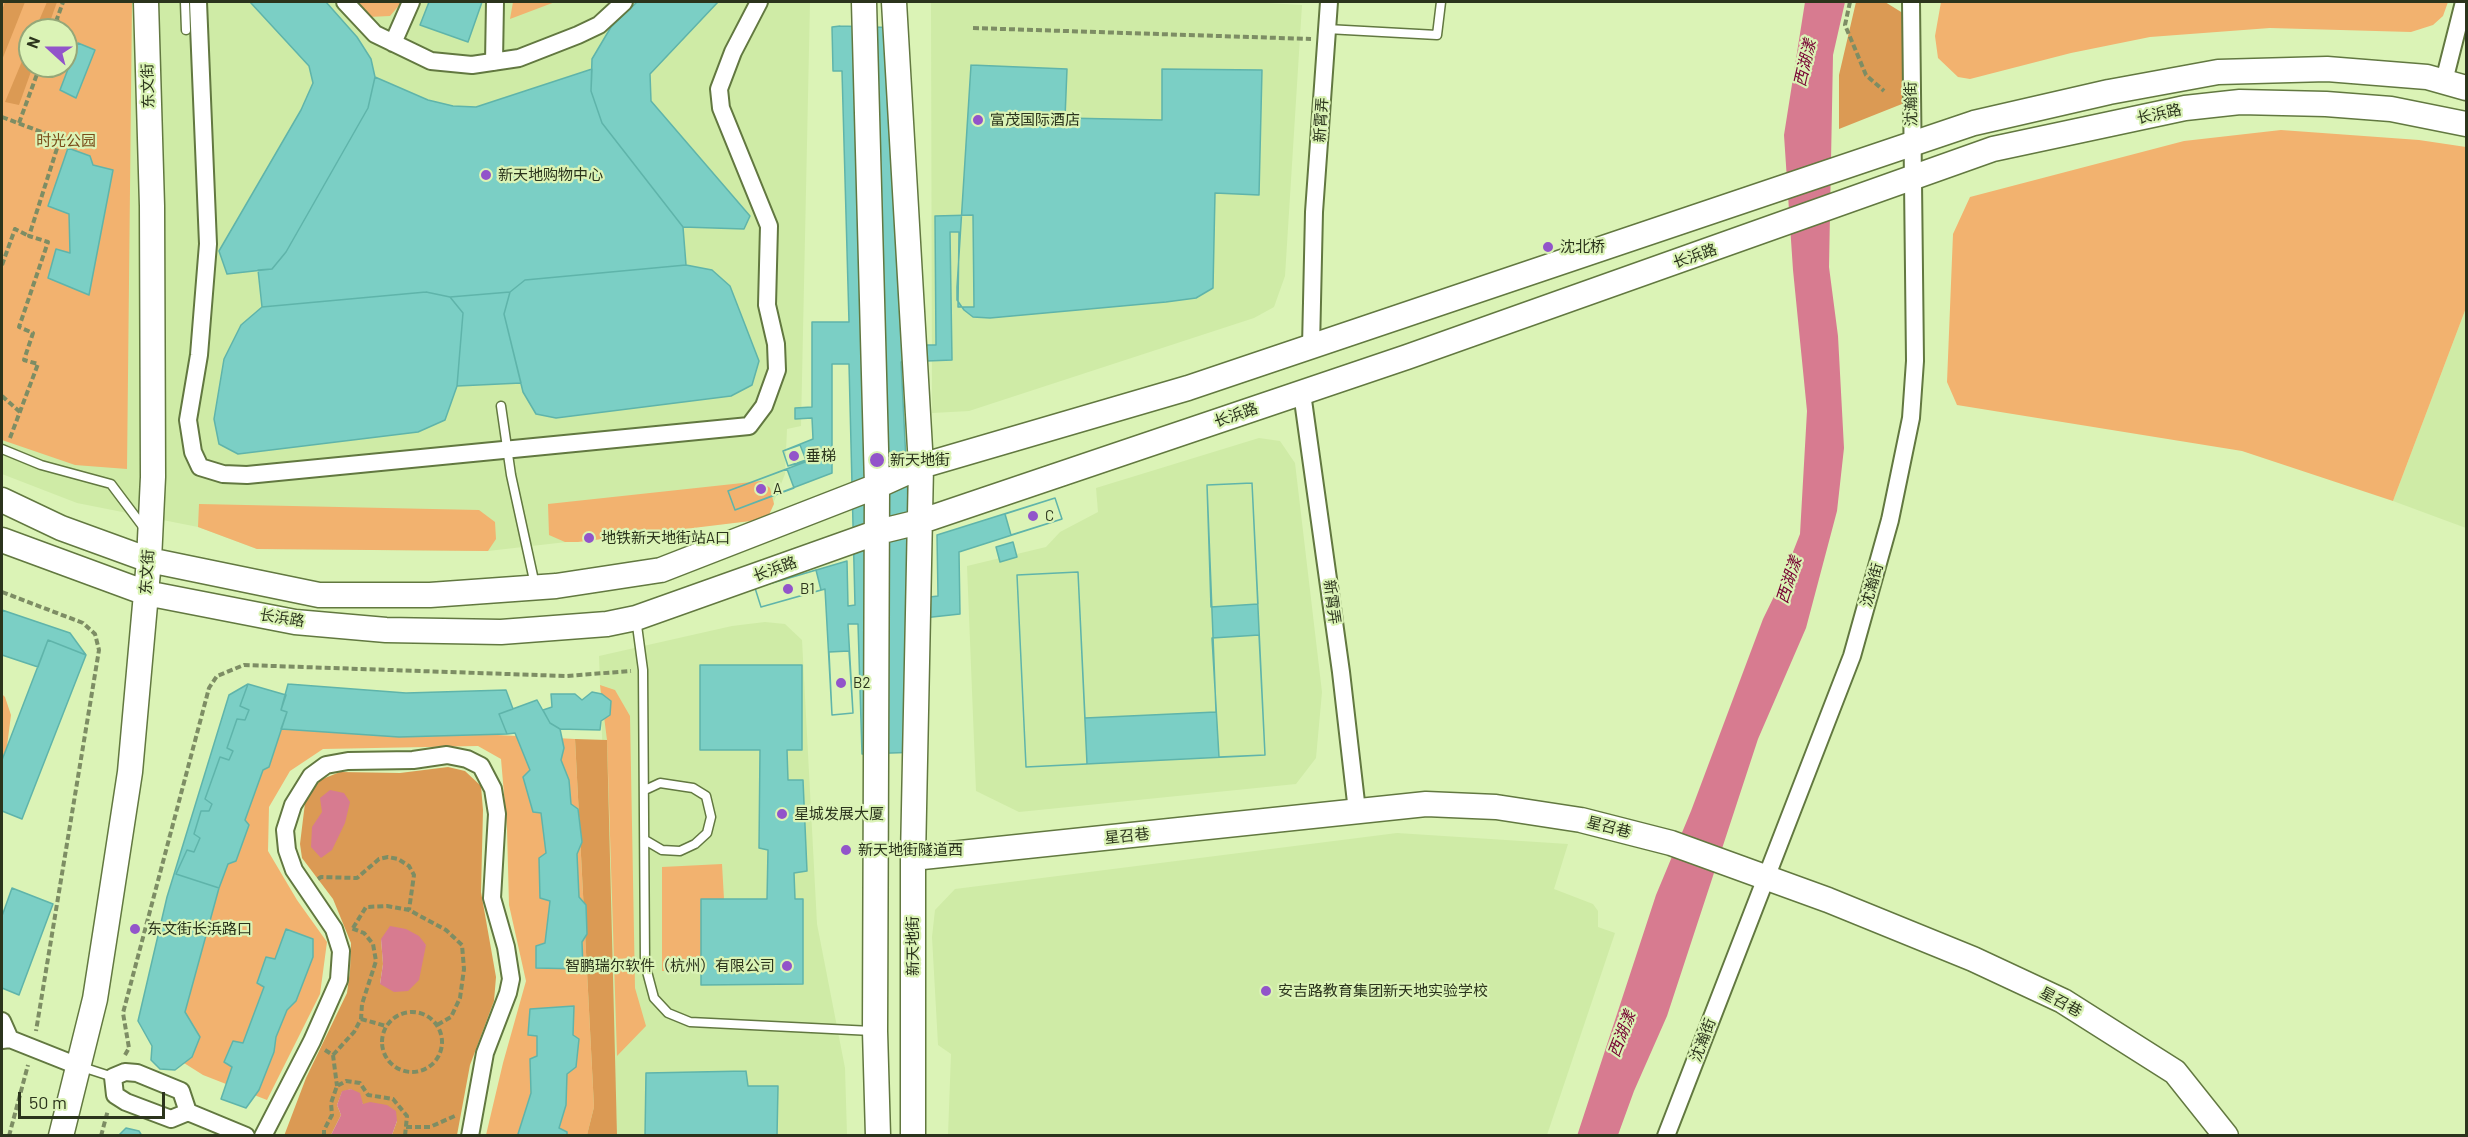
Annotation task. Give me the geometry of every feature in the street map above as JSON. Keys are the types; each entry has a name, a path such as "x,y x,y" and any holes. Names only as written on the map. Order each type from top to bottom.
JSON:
{"main road":[{"name":"东文街","path":"61,1136 96,999 130,772 146,593 153,477 152,206 146,2"},
{"path":"864,2 878,486 876,1031 878,1136"},
{"name":"新天地街","path":"894,2 921,466 913,858 913,1136"},
{"name":"长浜路","path":"2,500 61,528 148,560 319,595 430,595 535,587 661,570 878,486 921,466 1188,388 1974,123 2109,92 2218,72 2327,69 2427,77 2455,85"},
{"name":"长浜路","path":"2,540 146,593 295,622 387,630 501,632 607,624 636,618 878,532 919,522 1302,393 1993,149 2186,108 2240,102 2326,104 2391,109 2466,124"},
{"name":"星召巷","path":"913,858 1426,804 1496,807 1581,820 1671,843 1828,900 1973,959 2063,1001 2175,1072 2226,1136"}],"street":[{"path":"198,2 208,244 199,355 188,420 192,452 200,467 223,474 248,475 749,426 764,406 777,370 776,344 767,305 769,226 721,108 718,89 733,52 759,2"},
{"path":"345,2 375,34 431,62 472,65 519,58 578,35 599,25 624,2"},
{"path":"393,43 411,2"},
{"path":"494,62 495,2"},
{"name":"新霄弄","path":"1311,346 1314,212 1329,2"},
{"name":"沈瀚街","path":"1666,1136 1852,656 1890,520 1911,417 1915,361 1911,2"},
{"path":"2455,85 2464,2"},
{"name":"新霄弄","path":"1302,393 1341,672 1357,811"},
{"path":"263,1136 312,1041 339,980 341,951 334,930 294,870 287,849 285,831 294,805 311,776 326,765 348,761 413,760 447,755 467,759 481,766 493,789 497,814 492,898 506,947 511,979 508,993 485,1053 470,1136"},
{"path":"2,1021 6,1040 78,1066"},
{"path":"188,1112 181,1091 137,1073 125,1072 113,1077 115,1095 126,1102 171,1119 188,1112 246,1136"}],"lane":[{"path":"185,2 186,30"},
{"path":"1327,34 1437,35 1441,2"},
{"path":"501,406 511,475 535,587"},
{"path":"3,449 41,465 111,484 150,535"},
{"path":"636,618 643,670 645,964 654,998 668,1013 690,1022 876,1031"},
{"path":"645,790 660,783 693,788 706,796 711,817 706,834 695,844 680,851 662,850 645,840"},
{"path":"78,1066 113,1077"}],"path":[{"path":"58,18 63,2"},
{"path":"1850,2 1845,25 1866,75 1884,91"},
{"path":"973,28 1327,34"},
{"path":"19,123 36,78"},
{"path":"2,117 60,139 29,236"},
{"path":"2,265 15,230 48,242 20,327 33,333 24,360 38,364 3,449"},
{"path":"2,396 20,412"},
{"path":"2,592 83,623 95,634 99,650 33,1048 9,1136"},
{"path":"305,888 321,877 357,878 379,859 398,859 409,866 414,875 409,910"},
{"path":"352,928 366,907 387,906 409,910 446,930 462,945 464,969 460,998 451,1017 437,1025"},
{"path":"333,1055 354,1032 361,1019 362,1004 376,961 373,944 364,933 352,928 334,930"},
{"path":"411,1011 421,1013 437,1025 442,1044 434,1062 416,1071 406,1072 389,1062 382,1045 386,1026 392,1018 411,1011"},
{"path":"361,1019 386,1026"},
{"path":"312,1041 333,1055 337,1086 331,1103 332,1115 324,1130 324,1136"},
{"path":"337,1086 346,1081 360,1083 368,1095 393,1099 407,1116 405,1136"},
{"path":"406,1127 430,1126 449,1117 474,1110"}],"shaded area":[{"name":"新天地购物中心","path":"2,2 810,2 801,426 787,429 785,474 767,519 488,551 257,549 198,527 77,503 2,474"},
{"path":"5,2 25,2 2,60 2,10"},
{"path":"47,2 57,2 51,18 40,18"},
{"path":"931,2 1249,2 1302,5 1285,276 1274,307 1254,318 969,411 932,413"},
{"path":"1856,2 1885,2 1906,15 1907,102 1839,129 1839,75"},
{"path":"18,71 18,78 29,78 19,105 5,102"},
{"path":"2466,308 2466,528 2393,501"},
{"path":"1259,438 1280,441 1295,463 1322,692 1316,758 1296,784 1019,812 976,791 967,566 1046,547 1060,532 1098,512 1096,488"},
{"path":"765,622 785,624 802,640 817,924 845,1068 847,1135 617,1135 599,656 732,626"},
{"path":"575,739 607,740 617,1135 587,1135 594,1107"},
{"path":"448,767 465,771 481,786 483,810 481,892 496,977 494,1001 470,1065 457,1135 392,1135 397,1121 363,1104 351,1089 342,1092 337,1105 341,1115 331,1135 284,1136 306,1078 347,993 350,971 351,943 333,899 302,858 300,844 305,803 320,780 340,772 400,773","holes":["381,939 426,945 380,984 383,964"]},
{"name":"安吉路教育集团新天地实验学校","path":"1397,833 1568,844 1554,889 1593,904 1598,911 1598,927 1615,933 1547,1135 948,1135 951,1054 938,1045 932,937 935,910 955,889"}],"green space":[{"name":"时光公园","path":"2,2 132,2 127,469 75,465 2,440"},
{"path":"339,2 402,2 390,16 368,17"},
{"path":"513,2 555,2 510,19"},
{"path":"1941,2 2448,2 2443,16 2433,25 2411,32 2270,28 2150,37 2071,53 1970,79 1958,77 1938,58 1935,36"},
{"path":"2281,130 2419,140 2466,147 2466,308 2393,501 2242,451 1957,405 1947,382 1953,234 1970,197 2184,141"},
{"path":"761,481 770,488 774,504 767,519 578,542 565,542 549,535 548,504"},
{"path":"199,504 479,510 495,522 496,539 488,551 257,549 198,527"},
{"path":"600,685 615,690 630,716 635,988 646,1026 617,1056 607,740"},
{"path":"2,694 11,715 6,754 2,766"},
{"path":"266,723 575,739 594,1107 587,1135 486,1135 526,981 509,905 507,829 501,759 478,746 323,749 290,771 269,807 268,851 297,900 327,942 320,994 267,1100 203,1075 165,1051"},
{"path":"722,864 724,899 701,899 701,970 662,971 662,867"}],"water":[{"name":"西湖漾","path":"1805,2 1845,2 1833,55 1829,267 1838,336 1844,448 1837,511 1806,628 1758,739 1667,1016 1634,1091 1618,1135 1577,1136 1656,895 1691,811 1763,619 1782,580 1800,534 1807,411 1793,270 1784,135"},
{"path":"330,790 344,793 350,802 345,823 332,850 321,858 311,847 312,827 322,812 320,798"},
{"path":"390,926 406,929 419,936 426,945 419,980 408,991 394,992 380,984 383,964 381,939"},
{"path":"351,1089 360,1093 363,1104 370,1102 387,1105 396,1111 397,1121 392,1135 331,1135 341,1115 337,1105 342,1091"}],"building":[{"path":"250,2 326,2 357,37 371,59 375,77 368,108 286,252 272,269 227,274 219,251 301,110 313,83 309,66"},
{"path":"429,2 482,2 468,42 420,25"},
{"path":"637,2 718,2 650,74 651,101 750,216 744,229 683,227 602,123 591,91 592,59 611,27"},
{"name":"新天地街","path":"832,27 904,28 902,345 936,345 935,216 973,215 974,307 958,307 959,232 950,232 952,360 901,362 913,599 938,596 937,535 1055,498 1062,519 959,552 960,614 914,619 920,752 862,754 858,624 848,624 853,713 832,715 825,589 761,607 755,588 847,561 848,606 855,605 849,364 832,364 832,473 735,510 728,491 813,459 788,466 783,451 813,439 812,418 795,419 795,408 812,407 812,322 849,322 842,71 833,71"},
{"path":"78,43 95,50 76,98 60,90 65,78 78,78"},
{"path":"971,65 1067,69 1065,118 1162,120 1162,69 1262,70 1259,195 1215,193 1213,288 1196,298 990,318 973,317 964,310 957,300 957,287"},
{"name":"新天地购物中心","path":"592,69 591,91 602,123 683,227 686,265 525,280 510,292 450,297 426,292 262,307 258,270 272,269 286,252 368,108 375,77 428,100 453,106 476,107"},
{"path":"68,148 90,156 93,165 113,170 89,295 48,278 56,249 70,253 69,214 48,206"},
{"path":"686,265 712,270 730,286 759,361 752,385 731,396 556,418 536,414 523,392 504,314 510,292 525,280"},
{"path":"426,292 450,297 463,313 457,386 445,420 418,432 238,454 219,444 214,419 224,359 241,325 262,307"},
{"path":"510,292 504,314 521,383 457,386 463,313 450,297"},
{"name":"垂梯","path":"800,445 806,460 788,466 783,451"},
{"name":"A","path":"787,469 794,488 735,510 728,491"},
{"path":"1252,483 1265,755 1026,767 1017,575 1078,572 1085,718 1216,712 1207,485"},
{"path":"1252,483 1258,604 1211,607 1207,485"},
{"name":"C","path":"1055,498 1062,519 1011,535 1005,514"},
{"path":"1013,542 1017,557 1000,562 996,547"},
{"name":"B1","path":"816,570 821,590 761,607 755,588"},
{"path":"1078,572 1087,764 1026,767 1017,575"},
{"path":"2,610 70,633 86,655 48,640 38,667 2,655"},
{"path":"1259,635 1265,755 1219,757 1212,638"},
{"path":"48,640 86,655 22,819 2,811 2,760"},
{"name":"B2","path":"849,651 853,713 832,715 829,652"},
{"name":"星城发展大厦","path":"700,665 802,665 802,750 787,750 788,780 803,780 807,871 794,873 795,899 803,899 803,984 701,985 701,899 767,899 768,850 759,848 760,750 700,750"},
{"path":"248,684 286,695 281,710 287,712 269,767 263,770 245,820 249,825 236,861 228,864 219,888 176,874 187,850 194,852 200,838 194,834 201,811 209,811 212,804 205,799 220,757 229,760 233,751 227,748 237,719 245,720 249,710 240,706"},
{"path":"248,684 240,706 249,710 245,720 237,719 227,748 233,751 229,760 220,757 205,799 212,804 209,811 201,811 194,834 200,838 194,852 187,850 176,874 219,888 185,1012 200,1037 192,1057 175,1070 160,1069 151,1060 152,1046 138,1021 167,897 229,695"},
{"path":"288,684 406,693 506,690 513,709 499,714 507,734 399,737 281,729 287,712 281,710"},
{"path":"592,692 602,694 611,701 610,715 601,721 600,730 560,729 550,723 543,710 552,707 551,694 575,694 582,700"},
{"path":"537,700 550,723 560,729 564,748 561,760 569,780 571,804 578,809 582,842 577,854 579,897 586,905 587,934 582,942 583,969 536,968 536,946 545,943 550,901 540,898 539,858 546,853 541,813 533,812 523,777 530,770 515,733 507,734 499,714"},
{"path":"12,888 53,904 19,995 2,988 2,916"},
{"path":"286,929 313,939 313,957 296,1001 287,1010 276,1037 274,1052 259,1090 246,1108 221,1099 232,1067 224,1062 233,1041 243,1043 264,987 257,983 266,957 275,959"},
{"path":"574,1006 573,1035 579,1039 576,1067 567,1074 566,1105 559,1128 567,1132 567,1136 521,1136 518,1134 531,1093 530,1059 537,1056 537,1036 528,1035 530,1009"},
{"path":"746,1071 748,1086 778,1086 777,1136 645,1136 646,1073"},
{"path":"126,1128 139,1131 142,1136 118,1136"}],"place":[{"name":"富茂国际酒店","path":"978,120"},
{"name":"新天地购物中心","path":"486,175"},
{"name":"沈北桥","path":"1548,247"},
{"name":"垂梯","path":"794,456"},
{"name":"新天地街","path":"877,460"},
{"name":"A","path":"761,489"},
{"name":"C","path":"1033,516"},
{"name":"地铁新天地街站A口","path":"589,538"},
{"name":"B1","path":"788,589"},
{"name":"B2","path":"841,683"},
{"name":"星城发展大厦","path":"782,814"},
{"name":"新天地街隧道西","path":"846,850"},
{"name":"东文街长浜路口","path":"135,929"},
{"name":"智鹏瑞尔软件（杭州）有限公司","path":"787,966"},
{"name":"安吉路教育集团新天地实验学校","path":"1266,991"}]}
